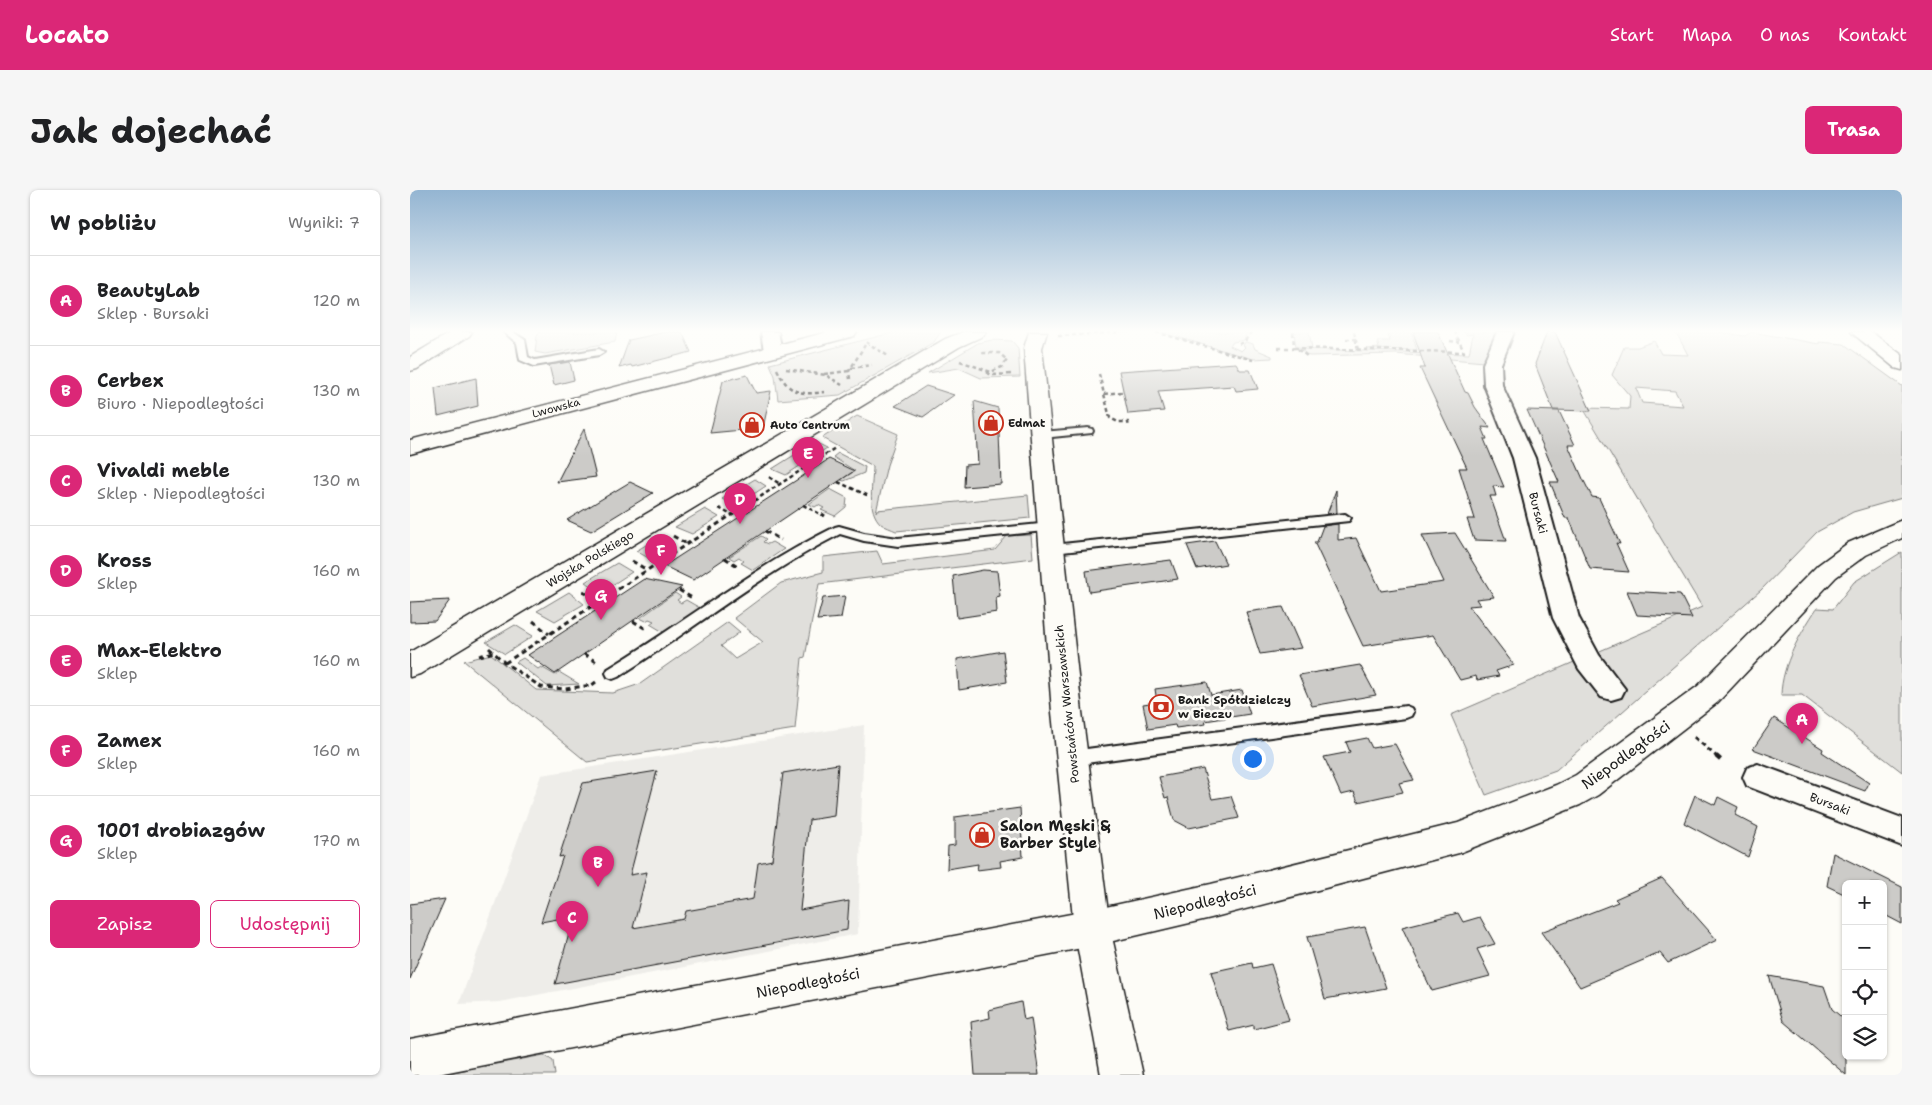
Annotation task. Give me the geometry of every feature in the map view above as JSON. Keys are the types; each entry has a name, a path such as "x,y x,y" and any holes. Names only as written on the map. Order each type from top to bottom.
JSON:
{"street":[{"name":"Lwowska","path":"410,446 688,373"},
{"name":"Wojska Polskiego","path":"410,666 901,373"},
{"name":"Powstańców Warszawskich","path":"1036,373 1072,758 1092,928 1122,1075"},
{"name":"Bursaki","path":"1490,373 1524,458 1566,618 1589,662 1611,689"},
{"name":"Niepodległości","path":"410,1059 1092,928 1211,901 1459,838 1568,795 1587,785 1708,694 1826,571 1857,549 1902,528"},
{"name":"Bursaki","path":"1758,777 1902,832"}],"lane":[{"path":"1042,435 1088,431"},
{"path":"613,673 666,641 756,577 799,550 839,530 864,538 898,542 1052,538 1345,518"},
{"path":"1072,758 1406,712"}],"path":[{"path":"779,373 783,384 796,393 828,392"},
{"path":"817,373 828,373"},
{"path":"849,373 850,384"},
{"path":"989,373 991,375 1016,374"},
{"path":"822,374 842,385"},
{"path":"1099,374 1110,418 1118,422 1128,422 1129,427"},
{"path":"1104,394 1123,392"},
{"path":"505,663 836,448"},
{"path":"774,480 780,484"},
{"path":"838,482 869,496"},
{"path":"720,509 731,515"},
{"path":"676,538 687,544"},
{"path":"636,564 647,570"},
{"path":"582,590 597,602"},
{"path":"531,619 549,634"},
{"path":"482,642 505,663 541,687 565,689 592,685 613,673"},
{"path":"1692,734 1724,763"}],"shaded area":[{"path":"774,373 878,373 840,395 778,400"},
{"path":"971,373 1020,373 1020,377 981,378"},
{"path":"1613,373 1884,373 1902,386 1902,498 1853,512 1817,532 1761,590 1556,770 1486,795 1451,715 1702,607 1583,408 1629,409 1630,396 1612,375","holes":["1636,388 1675,391 1683,406 1642,403"]},
{"path":"857,416 898,434 887,465 876,512 877,510 1028,495 1030,518 896,531 881,524 873,512 873,466 822,438"},
{"path":"815,442 827,448 786,475 772,469"},
{"path":"838,453 865,467 864,473 844,481 841,480 855,471 833,457"},
{"path":"755,479 766,486 734,506 722,499"},
{"path":"830,489 847,498 846,507 835,516 821,510 824,508 818,505 815,507 809,504"},
{"path":"705,509 719,517 692,534 675,527"},
{"path":"1031,535 1033,558 819,584 805,657 802,658 795,729 587,762 464,661 491,654 536,690 613,693 640,684 728,622 740,632 721,646 735,659 763,642 734,618 781,583 823,572 823,557 877,551 883,564 995,550 1007,536"},
{"path":"761,536 766,539 763,542 768,544 772,542 784,549 753,570 741,563 744,561 739,557 734,560 729,557"},
{"path":"659,537 672,547 652,560 636,551"},
{"path":"1902,552 1902,772 1802,695 1781,695 1788,661 1804,628 1817,608 1833,609 1854,582"},
{"path":"617,563 632,572 600,593 585,582"},
{"path":"569,592 584,604 555,621 537,611"},
{"path":"675,593 681,597 677,600 681,603 686,600 700,608 665,633 650,624 654,621 649,619 646,621 640,618"},
{"path":"515,625 533,636 505,654 486,642"},
{"path":"523,658 538,669 541,667 555,675 559,672 579,684 547,686 516,662"},
{"path":"864,725 858,934 500,1002 459,1004 541,775"},
{"path":"544,1055 553,1061 555,1075 438,1075"}],"building":[{"path":"551,373 573,373 574,380 554,385"},
{"path":"1119,373 1251,373 1258,389 1236,391 1234,386 1158,391 1164,411 1128,414"},
{"path":"1422,373 1457,373 1465,392 1468,393 1475,407 1490,428 1482,427 1487,439 1484,439 1504,487 1493,486 1496,496 1490,496 1506,541 1474,540 1467,519 1475,519 1459,468 1467,468"},
{"path":"1539,373 1574,373 1591,411 1553,410"},
{"path":"747,375 756,393 771,391 763,428 710,433 723,381"},
{"path":"476,378 478,406 438,416 435,388"},
{"path":"926,386 954,395 923,417 895,406"},
{"path":"974,401 998,408 1001,484 964,487 965,465 978,464"},
{"path":"1527,410 1559,411 1575,445 1568,445 1592,497 1599,498 1620,544 1616,543 1629,572 1590,569 1569,518 1565,518 1550,482 1559,482"},
{"path":"584,429 596,477 557,482"},
{"path":"829,459 854,471 693,580 664,566"},
{"path":"630,482 653,493 591,531 567,520"},
{"path":"1336,490 1337,513 1327,514"},
{"path":"1338,524 1338,540 1356,538 1381,591 1444,582 1422,535 1455,533 1494,597 1476,599 1480,605 1469,606 1514,665 1496,671 1499,676 1477,680 1476,676 1460,680 1433,635 1363,646 1314,542 1317,542 1323,526"},
{"path":"1215,541 1226,564 1197,569 1187,545"},
{"path":"1171,560 1178,579 1089,592 1086,571"},
{"path":"983,570 997,571 1000,596 996,597 997,612 957,618 953,576"},
{"path":"644,579 682,587 555,674 528,655"},
{"path":"1627,591 1680,594 1692,618 1637,615"},
{"path":"845,596 841,618 817,620 823,598"},
{"path":"450,600 435,621 410,622 410,602"},
{"path":"1283,607 1301,648 1260,654 1246,612"},
{"path":"1003,651 1007,682 959,690 957,659"},
{"path":"1360,665 1376,695 1312,706 1299,675"},
{"path":"1207,682 1211,695 1242,690 1250,714 1205,721 1206,724 1176,728 1175,725 1148,729 1143,704 1157,702 1155,689"},
{"path":"1774,718 1823,749 1822,752 1869,783 1865,791 1753,749"},
{"path":"1367,738 1372,748 1395,744 1414,780 1399,783 1403,792 1358,802 1354,792 1341,795 1324,757 1350,752 1346,742"},
{"path":"838,764 834,816 809,820 800,910 849,901 847,930 555,984 574,916 541,922 563,856 559,857 583,783 657,771 630,875 647,872 633,928 684,919 686,911 753,899 758,863 772,860 783,773"},
{"path":"1203,769 1212,799 1231,796 1239,818 1189,828 1174,820 1168,797 1165,798 1159,777"},
{"path":"1695,795 1715,805 1718,797 1738,807 1735,815 1758,827 1748,857 1684,823"},
{"path":"1020,808 1023,857 1000,861 1001,867 977,870 978,864 947,869 948,846 955,845 955,817"},
{"path":"1833,853 1902,887 1902,924 1887,916 1887,880 1842,880 1842,893 1827,886"},
{"path":"1662,878 1717,940 1668,963 1660,953 1580,987 1541,932 1618,902 1615,899"},
{"path":"445,899 410,979 410,904"},
{"path":"1458,913 1463,922 1480,917 1495,944 1477,949 1490,976 1432,991 1402,927"},
{"path":"1365,927 1386,988 1325,999 1307,937"},
{"path":"1252,963 1253,968 1271,964 1289,1020 1254,1029 1254,1025 1229,1031 1211,972"},
{"path":"1769,976 1824,986 1832,1009 1842,1018 1842,1060 1846,1060 1846,1075 1783,1021"},
{"path":"1021,1002 1024,1020 1031,1018 1039,1075 975,1075 971,1022 990,1018 989,1010"}],"place":[{"name":"Edmat","path":"991,423"},
{"name":"Auto Centrum","path":"752,425"},
{"name":"Max-Elektro","path":"808,478"},
{"name":"Kross","path":"740,524"},
{"name":"Zamex","path":"661,575"},
{"name":"1001 drobiazgów","path":"601,620"},
{"name":"Bank Spółdzielczy w Bieczu","path":"1161,707"},
{"name":"BeautyLab","path":"1802,744"},
{"name":"Salon Męski & Barber Style","path":"982,835"},
{"name":"Cerbex","path":"598,887"},
{"name":"Vivaldi meble","path":"572,942"}]}
